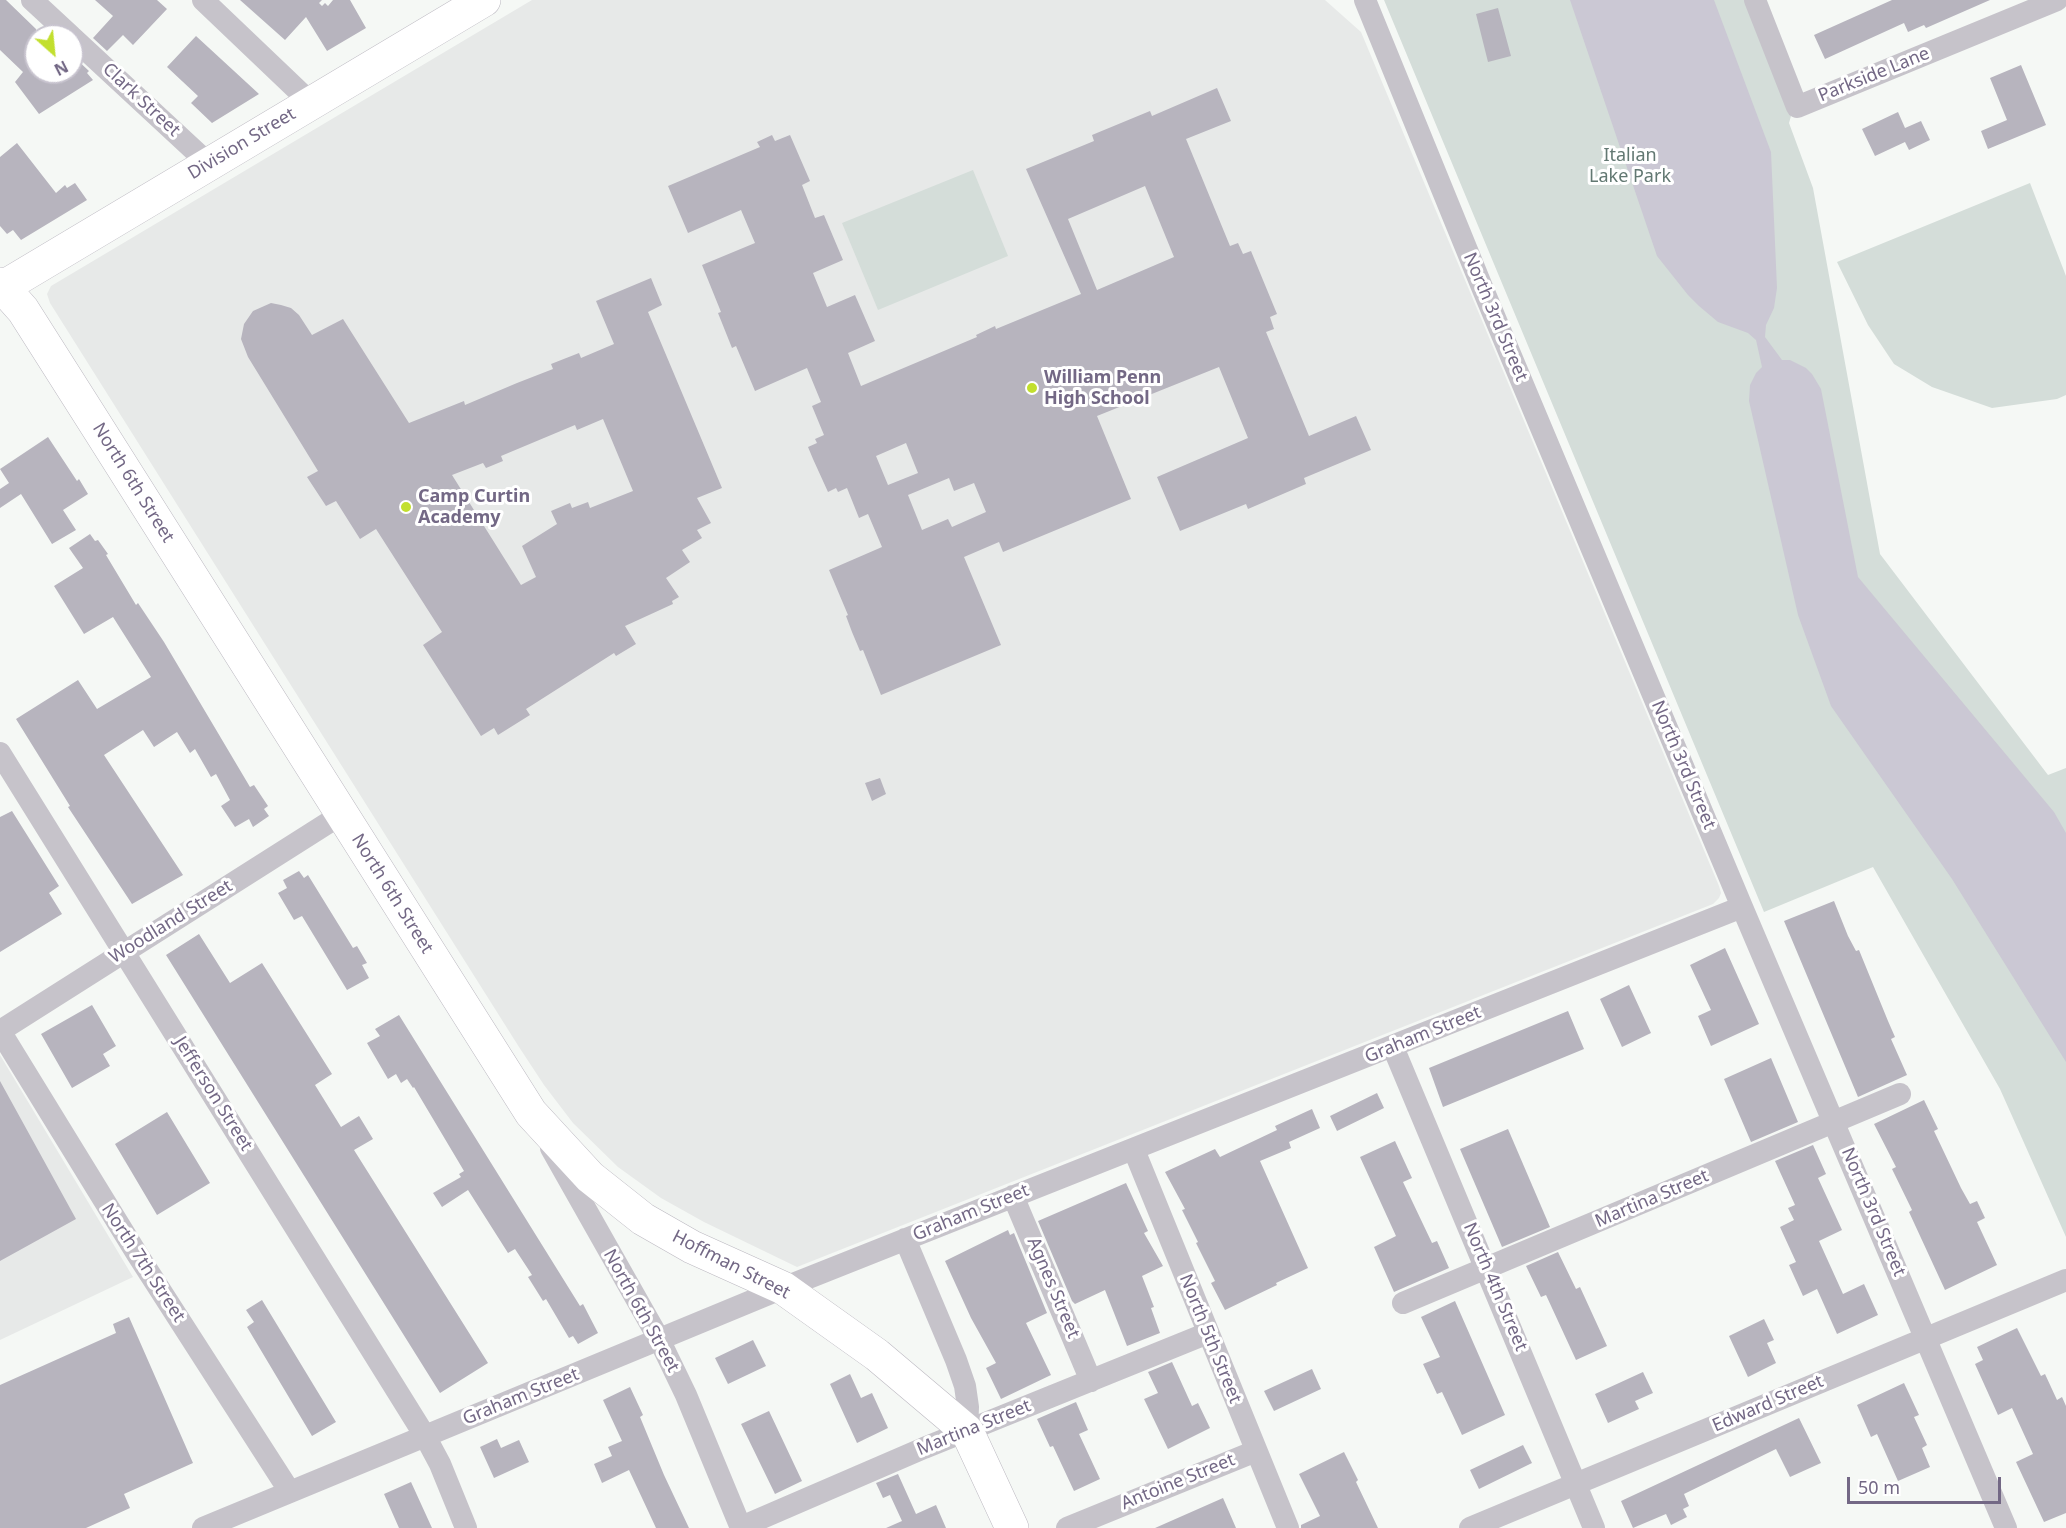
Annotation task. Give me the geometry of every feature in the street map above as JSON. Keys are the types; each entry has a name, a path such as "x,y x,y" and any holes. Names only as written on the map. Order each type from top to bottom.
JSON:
{"street":[{"name":"Clark Street","path":"32,0 59,24"},
{"path":"203,0 311,103"},
{"name":"Division Street","path":"1,287 484,0"},
{"name":"North 3rd Street","path":"1365,0 1482,287 1742,907 1835,1121 2006,1528"},
{"name":"Parkside Lane","path":"1755,0 1797,107 2057,0"},
{"name":"Clark Street","path":"84,47 209,164"},
{"name":"North 6th Street","path":"1,287 23,310 531,1113 659,1339 686,1395 741,1528"},
{"name":"Jefferson Street","path":"0,753 425,1436 440,1464 466,1528"},
{"name":"Woodland Street","path":"0,1031 342,814"},
{"name":"Graham Street","path":"203,1528 783,1288 1742,907"},
{"name":"North 7th Street","path":"0,1031 137,1254 290,1492"},
{"name":"North 4th Street","path":"1393,1047 1487,1267 1594,1528"},
{"name":"Martina Street","path":"1402,1303 1900,1094"},
{"name":"Hoffman Street","path":"531,1113 590,1177 643,1219 692,1247 783,1288 877,1356 967,1431 1012,1528"},
{"name":"North 5th Street","path":"1134,1150 1288,1528"},
{"name":"Agnes Street","path":"1013,1196 1091,1381"},
{"name":"Hoffman Street","path":"905,1239 965,1386 968,1407 967,1431"},
{"name":"Edward Street","path":"1470,1528 2066,1280"},
{"name":"Martina Street","path":"741,1528 924,1448 1208,1333"},
{"name":"Antoine Street","path":"1067,1528 1256,1450"}],"shaded area":[{"path":"532,0 1325,0 1361,32 1719,886 1721,893 1719,898 1713,904 797,1267 704,1222 661,1198 618,1167 573,1123 519,1047 50,303 47,294 51,286"},
{"path":"1570,0 1714,0 1771,152 1777,288 1774,308 1766,325 1765,337 1782,360 1790,360 1806,368 1821,389 1858,577 2054,812 2066,833 2066,1062 1952,879 1831,706 1798,615 1749,401 1750,385 1762,367 1756,340 1748,333 1718,322 1699,306 1657,256"},
{"path":"0,1055 133,1277 0,1340"}],"green space":[{"name":"Italian Lake Park","path":"1384,0 1746,0 1793,109 1789,123 1813,188 1880,554 2048,775 2066,768 2066,1237 2000,1089 1873,867 1764,912"},
{"path":"973,170 1008,256 878,310 842,223"},
{"path":"2030,183 2066,276 2066,395 2057,399 1992,408 1932,387 1894,364 1868,325 1837,262"}],"building":[{"path":"0,0 6,0 31,24 24,24 24,84 84,84 84,66 93,80 39,114 15,82 23,72 0,50"},
{"path":"95,0 157,0 167,9 133,45 123,35 107,51 93,38 113,16"},
{"path":"240,0 322,0 319,3 322,6 325,3 328,6 333,0 350,0 366,28 327,51 306,17 285,40"},
{"path":"1892,0 1990,0 1926,28 1924,25 1908,32 1904,23 1825,59 1814,35"},
{"path":"1498,8 1511,56 1488,62 1476,14"},
{"path":"196,36 259,94 212,123 191,103 198,96 167,67"},
{"path":"2021,65 2046,125 1988,149 1981,131 2007,120 1990,78"},
{"name":"William Penn High School","path":"1217,88 1231,121 1186,139 1230,246 1238,243 1243,254 1251,251 1277,314 1270,317 1274,329 1266,332 1309,436 1356,416 1371,450 1304,478 1306,484 1248,509 1246,504 1180,531 1157,477 1248,438 1219,367 1097,416 1131,499 1003,552 999,542 964,557 1001,645 881,695 863,650 860,651 852,632 846,616 848,615 829,570 882,547 868,514 859,518 847,488 838,492 836,488 828,492 813,459 808,447 817,443 815,439 824,435 812,406 821,402 807,368 755,391 736,346 732,348 718,313 721,312 702,265 755,243 741,210 688,233 668,186 760,147 757,142 772,135 775,141 790,135 810,181 802,185 815,218 824,215 843,260 813,273 827,307 855,295 875,341 848,353 861,386 977,337 976,335 995,326 996,329 1081,294 1026,169 1094,141 1092,135 1150,111 1152,116","holes":["1145,186 1174,257 1097,290 1068,219","906,443 918,473 888,485 876,456","949,478 954,491 974,483 986,512 952,527 948,519 922,530 908,495"]},
{"path":"1898,112 1905,128 1921,121 1930,140 1909,150 1905,142 1875,156 1862,129"},
{"path":"17,143 56,193 65,185 67,188 75,183 87,200 21,240 13,230 7,234 0,226 0,157"},
{"name":"Camp Curtin Academy","path":"651,278 662,305 648,312 722,488 697,498 711,523 697,530 702,538 682,550 690,562 666,578 679,597 672,601 673,604 625,626 636,644 616,656 614,653 526,709 530,715 498,735 494,728 481,736 423,645 442,632 376,529 360,539 336,501 326,506 307,477 318,471 248,357 241,339 244,324 253,311 271,303 291,308 299,315 312,335 343,319 409,423 464,401 465,405 553,369 551,364 579,353 581,358 614,344 596,301","holes":["603,419 633,491 590,508 588,502 572,508 570,503 551,511 557,524 522,546 536,577 521,585 452,475 483,463 486,468 503,461 501,456 575,425 577,430"]},
{"path":"48,437 88,494 63,510 76,530 52,544 21,494 0,508 0,489 9,483 0,469"},
{"path":"90,534 95,541 98,540 108,554 106,555 136,605 138,603 164,642 250,787 254,785 268,806 264,809 269,816 253,827 249,819 235,827 221,806 230,800 216,774 211,777 195,749 190,753 177,732 154,747 143,730 104,755 183,875 132,904 68,807 70,806 16,719 78,680 97,709 151,677 113,617 84,634 54,586 83,568 69,548"},
{"path":"880,778 886,794 872,801 865,783"},
{"path":"12,811 59,886 49,893 62,914 0,952 0,817"},
{"path":"299,871 304,878 308,875 353,948 357,946 367,963 362,965 369,978 347,990 302,916 294,920 278,893 287,888 283,880"},
{"path":"1834,901 1848,936 1856,951 1859,950 1895,1037 1891,1039 1907,1075 1858,1097 1784,921"},
{"path":"199,934 230,983 262,963 332,1074 315,1085 341,1127 359,1116 373,1139 354,1150 488,1363 440,1393 166,955"},
{"path":"1725,948 1759,1024 1711,1046 1698,1016 1711,1010 1690,965"},
{"path":"1629,985 1651,1033 1622,1047 1600,999"},
{"path":"92,1005 116,1046 103,1054 110,1066 72,1088 41,1034"},
{"path":"1568,1011 1584,1049 1443,1107 1429,1068"},
{"path":"399,1015 580,1306 583,1304 598,1333 578,1344 573,1336 569,1338 546,1299 543,1301 528,1277 532,1275 515,1249 508,1253 468,1190 442,1207 433,1193 461,1177 459,1174 464,1171 414,1087 407,1079 401,1083 396,1074 388,1079 367,1043 380,1036 375,1029"},
{"path":"1771,1058 1798,1122 1751,1142 1724,1079"},
{"path":"0,1081 76,1219 0,1261"},
{"path":"1377,1093 1384,1108 1337,1131 1330,1116"},
{"path":"1924,1100 1938,1129 1934,1131 1961,1188 1970,1204 1977,1201 1985,1218 1977,1222 1997,1265 1945,1290 1909,1212 1912,1210 1892,1169 1896,1167 1874,1124"},
{"path":"1312,1109 1320,1128 1289,1142 1291,1148 1260,1161 1308,1268 1225,1310 1211,1283 1215,1281 1182,1210 1185,1209 1165,1172 1215,1149 1220,1157 1277,1130 1275,1126"},
{"path":"167,1112 210,1183 157,1215 115,1144"},
{"path":"1508,1129 1550,1227 1502,1247 1460,1149"},
{"path":"1395,1141 1412,1178 1403,1182 1432,1243 1437,1241 1449,1268 1394,1292 1374,1247 1396,1236 1360,1157"},
{"path":"1813,1145 1826,1174 1818,1178 1842,1230 1819,1241 1843,1294 1864,1284 1878,1315 1837,1334 1817,1289 1803,1296 1789,1265 1796,1262 1780,1227 1794,1220 1788,1208 1795,1205 1775,1161"},
{"path":"1126,1183 1148,1231 1144,1233 1163,1266 1142,1276 1154,1307 1151,1308 1160,1333 1127,1346 1105,1290 1075,1304 1072,1301 1038,1221"},
{"path":"1008,1230 1010,1235 1014,1233 1047,1313 1026,1323 1051,1375 1001,1399 986,1368 996,1363 971,1318 945,1261"},
{"path":"1558,1252 1576,1289 1580,1287 1607,1346 1576,1360 1546,1295 1541,1297 1526,1266"},
{"path":"262,1300 336,1422 312,1436 247,1327 254,1322 246,1310"},
{"path":"1455,1301 1505,1415 1462,1435 1442,1392 1437,1394 1423,1364 1440,1357 1421,1317"},
{"path":"129,1317 193,1463 124,1494 130,1508 86,1528 0,1528 0,1385 116,1333 113,1324"},
{"path":"1764,1319 1774,1340 1767,1343 1776,1363 1748,1377 1729,1336"},
{"path":"2017,1328 2041,1376 2045,1374 2057,1400 2062,1397 2066,1406 2066,1513 2044,1522 2016,1462 2033,1454 2012,1408 1998,1415 1975,1364 1983,1360 1977,1347"},
{"path":"753,1340 766,1366 728,1384 715,1358"},
{"path":"1172,1362 1192,1406 1198,1403 1210,1428 1168,1449 1144,1399 1158,1393 1148,1372"},
{"path":"1312,1369 1321,1389 1274,1411 1264,1391"},
{"path":"1643,1372 1653,1393 1635,1401 1639,1409 1608,1423 1595,1394"},
{"path":"850,1374 861,1398 872,1393 888,1428 857,1443 830,1384"},
{"path":"1904,1383 1919,1415 1914,1417 1927,1445 1922,1448 1930,1467 1898,1481 1877,1434 1871,1437 1857,1405"},
{"path":"630,1387 643,1415 640,1417 664,1475 689,1528 656,1528 629,1470 602,1483 594,1464 612,1456 608,1447 622,1441 603,1400"},
{"path":"1076,1402 1088,1430 1079,1434 1100,1479 1074,1491 1053,1446 1050,1447 1037,1419"},
{"path":"769,1411 802,1481 775,1494 741,1424"},
{"path":"1799,1418 1821,1463 1790,1477 1776,1449 1684,1494 1689,1506 1683,1509 1687,1517 1671,1525 1666,1514 1633,1528 1621,1501"},
{"path":"497,1439 501,1448 519,1440 529,1462 494,1478 480,1447"},
{"path":"1523,1445 1532,1463 1479,1489 1470,1470"},
{"path":"1344,1452 1378,1528 1301,1528 1301,1525 1320,1516 1299,1474"},
{"path":"898,1474 916,1514 936,1505 946,1528 886,1528 902,1521 890,1495 883,1498 876,1483"},
{"path":"411,1482 432,1528 399,1528 384,1494"},
{"path":"1223,1498 1236,1528 1155,1528"}],"place":[{"name":"William Penn High School","path":"1032,388"},
{"name":"Camp Curtin Academy","path":"406,507"}]}
